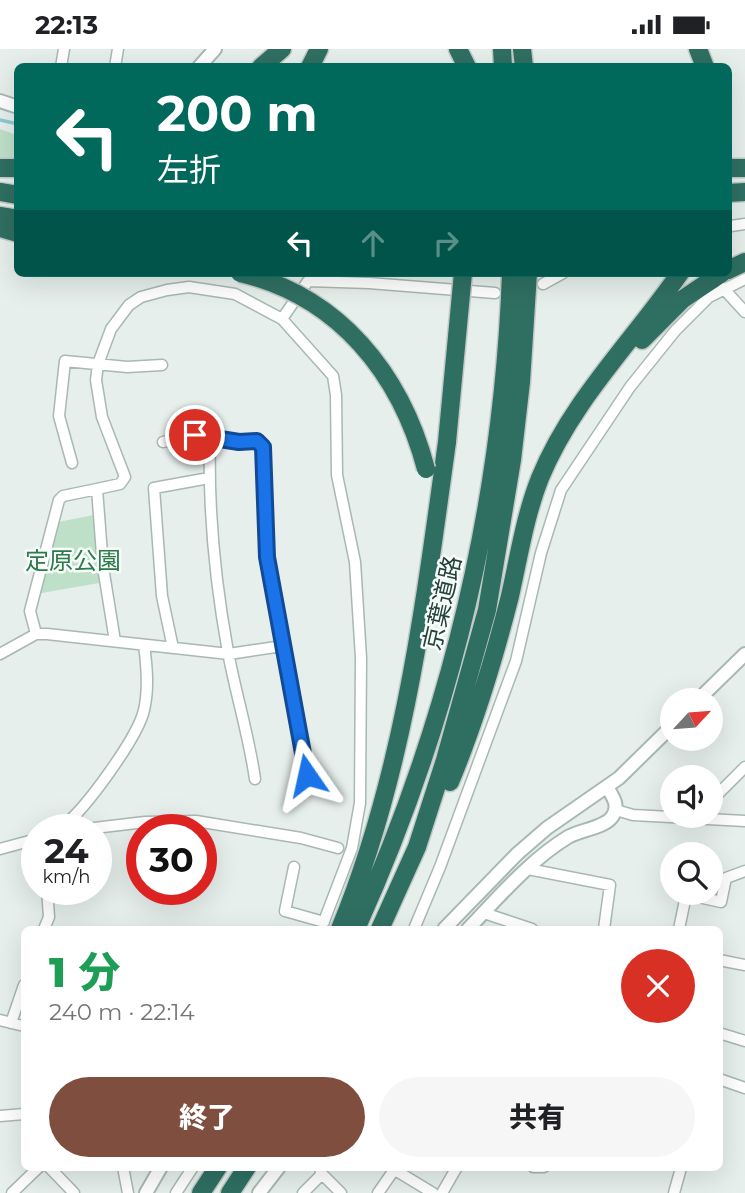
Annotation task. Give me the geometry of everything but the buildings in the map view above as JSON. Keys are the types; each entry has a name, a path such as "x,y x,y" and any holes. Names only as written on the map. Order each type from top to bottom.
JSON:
{"highway":[{"path":"266,63 282,49"},
{"path":"254,277 274,283 315,305 365,347 385,373 399,398 419,443 426,469 431,523 425,599"},
{"path":"328,926 382,811 406,708 425,599 447,442 463,277"},
{"name":"京葉道路","path":"357,926 422,766 450,677 471,593 495,460 505,380 511,277"},
{"path":"417,847 450,781 472,726 492,660 529,511 553,449 585,397 677,277"},
{"name":"京葉道路","path":"381,926 417,847 445,760 487,610 512,460 536,278"},
{"path":"540,479 571,426 636,346 683,299 723,281"},
{"path":"201,1193 215,1171"},
{"path":"230,1193 244,1171"}],"street":[{"path":"203,63 215,49"},
{"path":"415,926 516,661 541,553 561,490 630,387 675,331 723,281 745,279"},
{"path":"282,319 308,281 495,293"},
{"path":"723,281 745,312"},
{"path":"36,634 30,611 59,500 63,496 120,484 125,477 102,417 96,380 98,364 111,329 129,305 141,297 188,287 235,294 282,319 333,376 336,395 337,475 355,562 360,658 360,803 352,848 328,926"},
{"path":"72,463 59,416 65,361 127,367 162,365"},
{"path":"163,442 195,435 239,442 257,441 263,447 267,557 307,775"},
{"path":"210,438 209,478 214,567 255,779"},
{"path":"173,648 162,596 154,488 209,478"},
{"path":"97,489 103,567 115,641"},
{"path":"0,654 36,634 229,655 282,646"},
{"path":"76,814 106,777 144,711 148,676 144,645"},
{"path":"710,688 744,655"},
{"path":"447,926 517,854 547,828 607,787 660,737"},
{"path":"723,789 745,767"},
{"path":"471,926 528,869 568,837 608,821 616,810 616,802 607,787"},
{"path":"616,810 633,815 660,816"},
{"path":"723,819 745,821"},
{"path":"112,826 196,821 302,838 338,848"},
{"path":"0,849 21,844"},
{"path":"294,867 285,911 325,926"},
{"path":"528,869 610,885 604,926"},
{"path":"680,926 685,899 694,896 721,902 726,878 745,871"},
{"path":"45,926 49,917 48,905"},
{"path":"484,912 524,926"},
{"path":"723,961 745,965"},
{"path":"5,1021 21,991"},
{"path":"723,1035 745,1041"},
{"path":"723,1080 745,1088"},
{"path":"0,1115 21,1114"},
{"path":"12,1193 35,1171"},
{"path":"53,1171 74,1193"},
{"path":"124,1171 128,1193"},
{"path":"146,1193 159,1171"},
{"path":"176,1193 190,1171"},
{"path":"260,1193 276,1171"},
{"path":"303,1193 321,1171 341,1193"},
{"path":"378,1193 391,1171"},
{"path":"395,1171 433,1193"},
{"path":"442,1193 455,1171"},
{"path":"680,1171 675,1190 686,1193"}],"green space":[{"path":"0,129 14,134 14,159 0,158"},
{"name":"定原公園","path":"94,515 99,583 36,594 58,522"}],"waterway":[{"path":"0,120 14,123"}],"route":[{"path":"195,435 239,442 257,441 263,447 267,557 307,775"}]}
